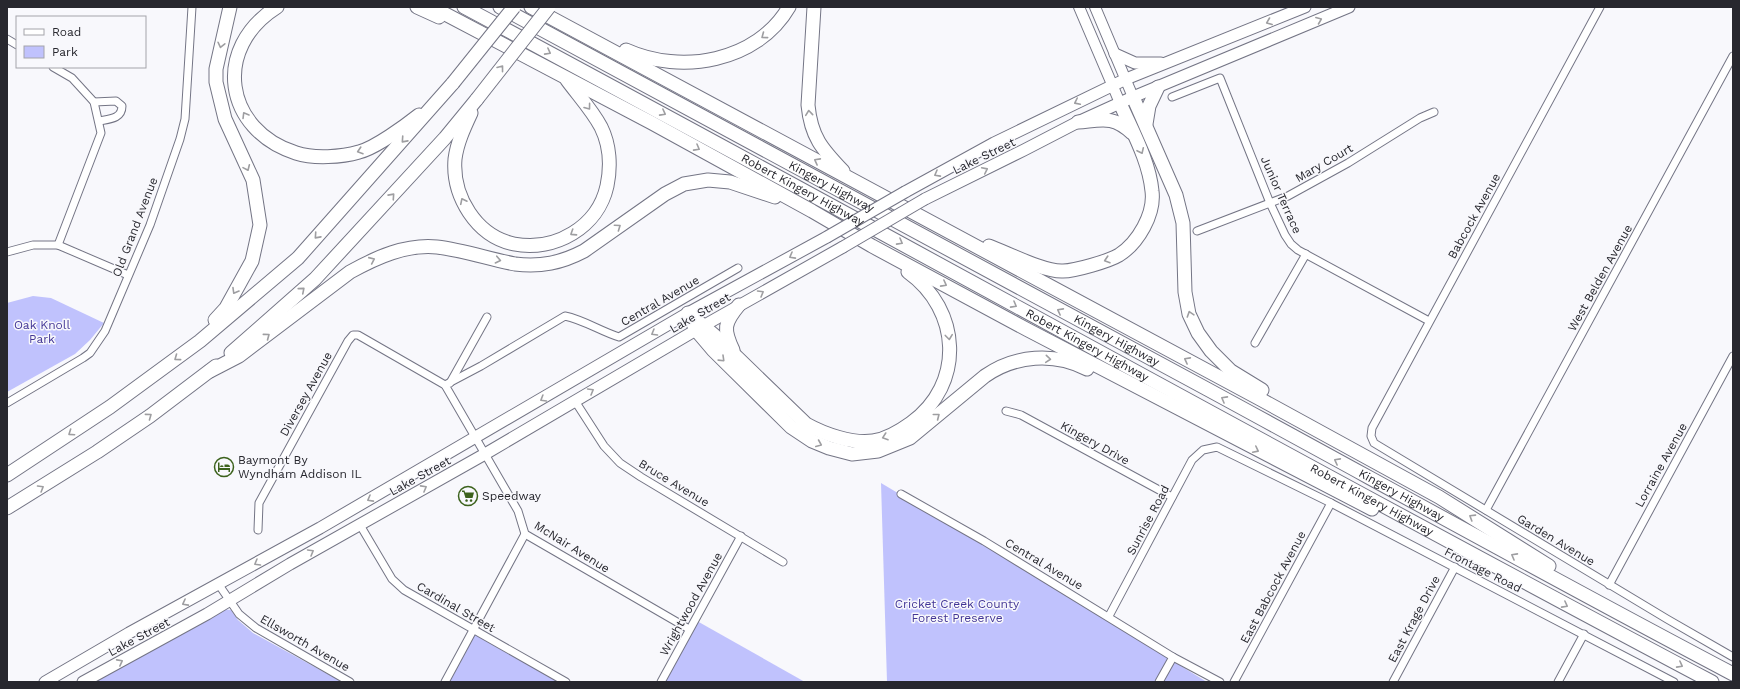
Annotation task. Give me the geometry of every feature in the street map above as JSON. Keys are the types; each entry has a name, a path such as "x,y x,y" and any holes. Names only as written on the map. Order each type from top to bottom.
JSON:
{"highway":[{"path":"194,346 226,308 252,261 260,225 253,180 225,119 216,82 216,69 230,7"},
{"path":"277,7 264,16 244,40 238,53 235,68 236,94 240,106 250,124 269,141 300,154 329,157 361,152 394,133 440,100"},
{"path":"417,7 473,30"},
{"path":"432,7 812,211 872,246 1237,440 1371,509 1531,586"},
{"name":"Robert Kingery Highway","path":"464,7 748,159 1531,586 1712,682"},
{"name":"Kingery Highway","path":"500,7 1733,674"},
{"path":"7,475 110,407 194,346 298,258 440,100 514,7"},
{"path":"531,7 1439,497 1659,635"},
{"path":"7,508 97,452 150,416 210,371 316,279 445,138 549,7"},
{"path":"558,22 575,27 643,57 672,62 685,62 711,59 728,55 756,42 777,24 789,7"},
{"path":"814,7 808,105 810,120 818,143 852,180"},
{"path":"477,99 462,132 455,158 456,185 461,199 467,210 478,223 500,238 513,244 537,246 550,243 574,232 594,215 606,192 610,168 606,141 601,127 591,111 564,77"},
{"path":"1146,124 1149,106 1158,87"},
{"path":"1133,97 1176,195 1182,223 1185,292 1189,314 1198,333 1210,351 1231,371 1310,417 1357,452"},
{"path":"926,220 1046,269 1063,271 1086,267 1118,256 1128,248 1140,234 1150,213 1153,192 1148,166 1120,103"},
{"path":"1078,122 1107,120 1118,122 1133,134"},
{"path":"210,371 240,356 350,272 366,262 395,251 420,247 436,247 528,266 550,264 571,258 584,251 673,189 684,184 708,180 730,182 744,186 812,211"},
{"path":"699,328 736,355 806,424 816,430 845,439 873,441 898,433 920,417 939,394 946,376 950,346 946,323 938,305 924,286 912,275 872,246"},
{"path":"736,355 729,340 726,328 727,321 739,306"},
{"path":"688,313 713,350 791,428 812,441 829,448 852,454 878,451 910,438 996,368 1018,360 1033,358 1057,360 1083,366 1237,440"}],"main road":[{"path":"1079,7 1120,103"},
{"path":"1095,7 1133,97"},
{"name":"Lake Street","path":"45,682 129,633 219,585 476,438 688,313 994,143 1126,79 1305,7"},
{"name":"Lake Street","path":"84,681 180,629 485,454 699,328 925,199 1078,122 1133,97 1349,7"},
{"path":"1115,54 1134,62 1168,63"},
{"path":"77,664 84,681"}],"street":[{"name":"Old Grand Avenue","path":"7,403 90,353 105,331 150,224 182,132 185,119 192,7"},
{"name":"Babcock Avenue","path":"1371,436 1372,428 1429,321 1600,7"},
{"path":"7,39 16,44"},
{"name":"West Belden Avenue","path":"1486,510 1733,56"},
{"path":"55,68 72,78 94,102 101,132 58,245"},
{"name":"Junior Terrace","path":"1172,97 1220,78 1270,203 1291,244 1306,254 1429,321"},
{"path":"94,102 116,101 122,106 122,111 119,116 99,122"},
{"name":"Mary Court","path":"1197,231 1288,196 1348,163 1420,118 1434,112"},
{"path":"7,252 33,245 58,245 128,275"},
{"path":"1255,343 1306,254"},
{"name":"Central Avenue","path":"447,384 481,366 565,316 578,319 619,337 738,268"},
{"path":"447,384 487,317"},
{"name":"Diversey Avenue","path":"258,530 259,503 348,341 353,336 358,335 369,340 447,384"},
{"name":"Lorraine Avenue","path":"1609,585 1733,356"},
{"name":"McNair Avenue","path":"447,384 518,511 525,534 689,629"},
{"name":"Bruce Avenue","path":"575,400 604,446 620,463 783,562"},
{"name":"Kingery Drive","path":"1006,411 1021,415 1172,497"},
{"name":"Garden Avenue","path":"1371,436 1374,442 1609,585 1732,654"},
{"name":"Sunrise Road","path":"1109,616 1192,460 1203,450 1217,447"},
{"name":"Frontage Road","path":"1217,447 1331,503 1674,682"},
{"name":"Central Avenue","path":"901,494 984,541 1109,616 1173,657 1220,682"},
{"name":"East Babcock Avenue","path":"1234,682 1331,503"},
{"name":"Cardinal Street","path":"360,525 392,579 404,590 566,682"},
{"path":"445,682 525,534"},
{"name":"Wrightwood Avenue","path":"661,682 740,536"},
{"name":"East Krage Drive","path":"1393,682 1455,567"},
{"name":"Ellsworth Avenue","path":"219,585 239,614 256,628 350,682"},
{"path":"1558,682 1584,634"},
{"path":"1160,682 1173,657"}],"green space":[{"name":"Oak Knoll Park","path":"33,296 51,298 104,323 90,340 75,354 7,392 7,303"},
{"name":"Cricket Creek County Forest Preserve","path":"881,483 1061,590 1109,622 1207,682 887,682"},
{"path":"221,609 231,610 238,620 253,633 342,682 92,682"},
{"path":"697,621 805,682 665,682"},
{"path":"475,634 478,635 560,682 449,682"}],"place":[{"name":"Baymont By Wyndham Addison IL","path":"224,467"},
{"name":"Speedway","path":"468,496"}]}
